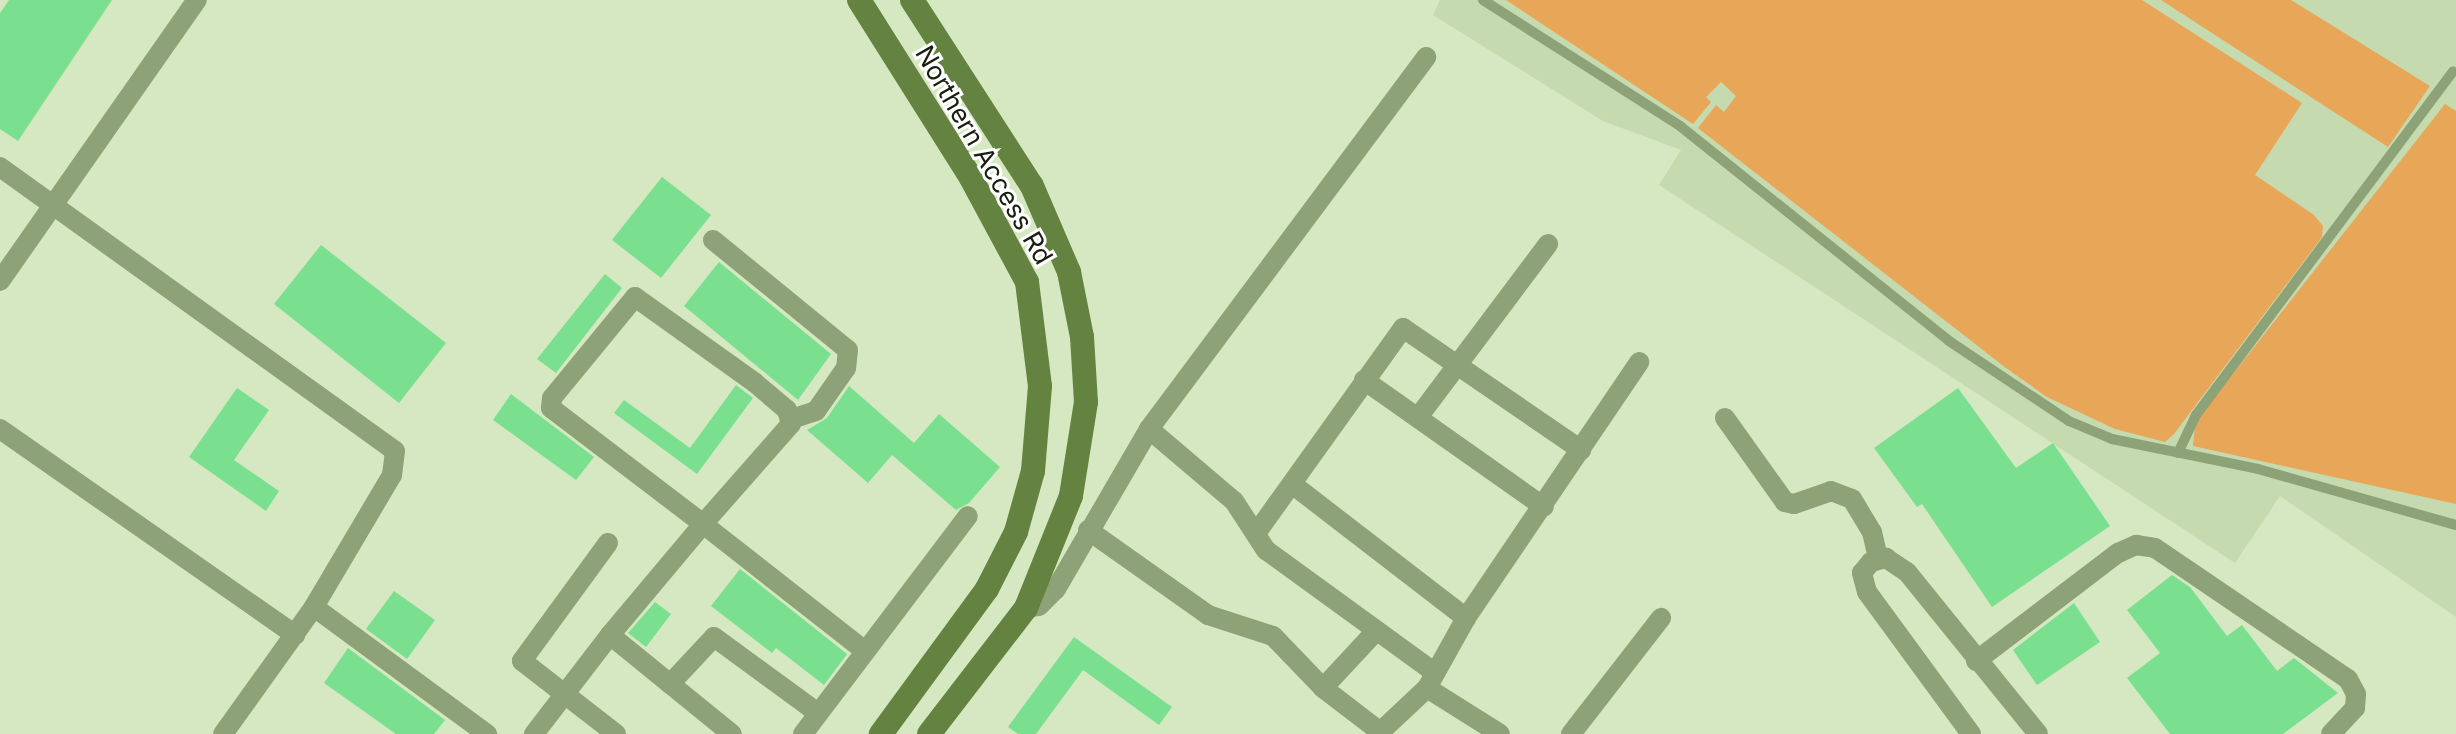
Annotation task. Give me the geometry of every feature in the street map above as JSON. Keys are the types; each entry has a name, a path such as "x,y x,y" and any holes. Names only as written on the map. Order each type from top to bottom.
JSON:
{"main road":[{"name":"Northern Access Rd","path":"859,0 971,178 1027,282 1040,386 1033,471 1016,532 987,589 881,734"},
{"name":"Northern Access Rd","path":"912,0 1032,186 1069,272 1079,324 1086,402 1071,496 1026,608 989,652 929,734"},
{"path":"957,630 989,652"}],"street":[{"path":"0,281 197,0"},
{"path":"1026,608 1046,601 1149,429 1426,57"},
{"path":"0,167 395,451 392,475 314,607 223,734"},
{"path":"534,734 610,635 792,419 816,411 846,368 848,350 713,240"},
{"path":"1419,416 1548,244"},
{"path":"792,419 754,382 644,298 632,300 550,405 865,651"},
{"path":"1257,532 1403,328 1581,450"},
{"path":"1088,530 1208,615 1273,636 1323,688 1378,732 1430,680 1466,618 1544,507 1639,362"},
{"path":"1364,380 1544,507"},
{"path":"1725,418 1785,502 1794,504 1831,491 1852,499 1872,532 1878,559"},
{"path":"0,429 295,635"},
{"path":"1149,429 1234,501 1266,550 1375,632 1430,680 1500,734"},
{"path":"1292,484 1466,618"},
{"path":"803,734 968,516"},
{"path":"608,543 523,659 563,695 616,734"},
{"path":"1976,661 2118,553 2136,545 2155,548 2348,679 2356,694 2355,708 2331,734"},
{"path":"1971,734 1867,592 1862,573 1878,559 1894,561 1907,572 2038,734"},
{"path":"314,607 487,734"},
{"path":"1571,734 1661,618"},
{"path":"1323,688 1375,632"},
{"path":"610,635 732,734"},
{"path":"670,684 714,637 818,713"}],"lane":[{"path":"1483,0 1680,126 1940,334 2035,400 2091,432 2258,469 2456,525"},
{"path":"2178,453 2196,415 2453,71"}],"shaded area":[{"path":"1440,0 2456,0 2456,617 2280,496 2235,563 1659,185 1681,150 1603,121 1433,15"},
{"path":"1506,0 2142,0 2302,103 2255,175 2314,215 2323,226 2322,237 2174,434 2165,442 2115,429 2047,397 2006,368 1698,128 1716,105 1724,112 1736,96 1721,82 1706,97 1711,102 1693,124"},
{"path":"2161,0 2291,0 2430,86 2388,147"},
{"path":"2445,104 2456,111 2456,504 2193,446 2195,427 2204,411"}],"building":[{"path":"9,0 112,0 18,141 0,129 0,13"},
{"path":"662,177 711,215 661,278 612,240"},
{"path":"321,245 446,343 399,403 274,304"},
{"path":"719,262 831,354 798,400 684,306"},
{"path":"605,274 622,288 556,373 537,359"},
{"path":"736,385 753,398 697,474 614,413 624,400 690,448"},
{"path":"849,386 914,443 939,414 1000,467 969,503 956,510 892,455 868,483 807,430 827,418"},
{"path":"237,388 269,410 234,460 279,491 266,511 189,457"},
{"path":"1958,388 2016,468 2053,443 2110,526 1992,607 1922,504 1917,507 1874,448"},
{"path":"511,394 594,457 576,480 493,420"},
{"path":"740,569 847,654 824,685 776,648 772,653 711,606"},
{"path":"2172,575 2190,587 2227,636 2242,625 2277,671 2294,658 2338,693 2283,734 2170,734 2127,678 2160,653 2127,610"},
{"path":"394,591 435,620 407,659 366,629"},
{"path":"655,602 671,614 646,647 628,633"},
{"path":"2074,603 2100,642 2037,685 2013,650"},
{"path":"1074,637 1172,707 1159,725 1083,670 1036,734 1018,734 1008,727"},
{"path":"348,648 445,720 434,734 396,734 324,683"}]}
